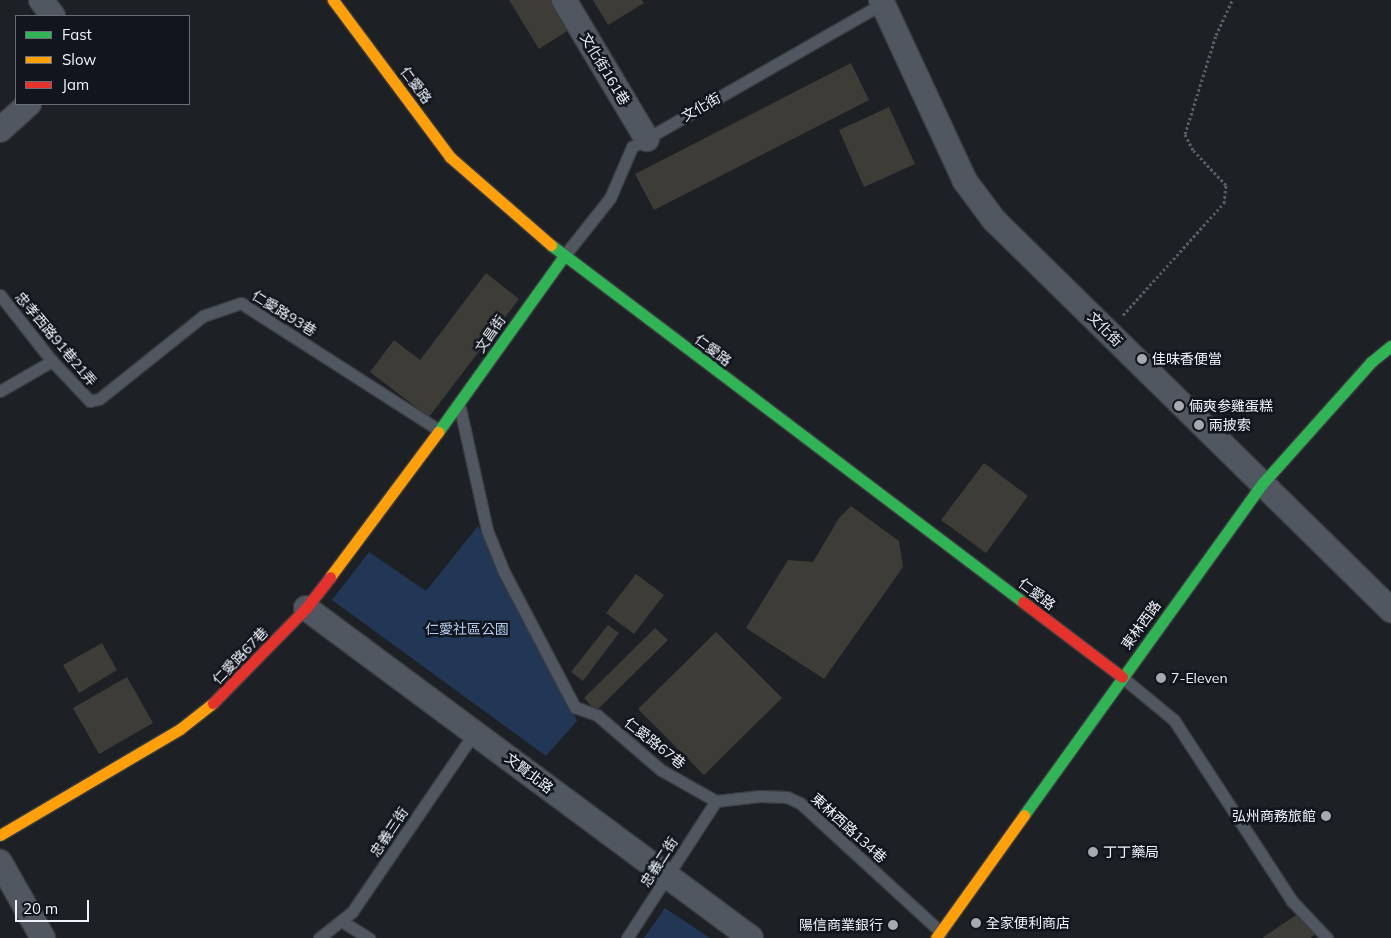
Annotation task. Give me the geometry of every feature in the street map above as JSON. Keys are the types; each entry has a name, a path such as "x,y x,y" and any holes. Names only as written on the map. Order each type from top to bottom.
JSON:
{"street":[{"path":"41,0 52,15"},
{"name":"仁愛路","path":"333,0 450,157 564,256 1122,677"},
{"name":"文化街161巷","path":"564,0 646,139"},
{"name":"文化街","path":"882,2 965,181 994,220 1391,610"},
{"path":"0,130 28,105"},
{"name":"文昌街","path":"440,430 564,256"},
{"name":"東林西路","path":"938,935 1063,765 1122,677 1262,484 1371,362 1391,346"},
{"name":"仁愛路67巷","path":"0,835 180,729 227,692 306,608 440,430"},
{"name":"文賢北路","path":"306,608 751,938"},
{"path":"0,862 43,938"}],"lane":[{"name":"文化街","path":"564,256 610,198 632,147 882,2"},
{"name":"忠孝西路91巷21弄","path":"0,295 52,361 90,401"},
{"name":"仁愛路93巷","path":"90,401 100,399 203,316 241,302 440,430"},
{"path":"0,391 52,361"},
{"name":"仁愛路67巷","path":"459,404 487,530 504,572 575,707 596,715 661,770 716,801"},
{"path":"1122,677 1174,720 1292,901 1327,938"},
{"name":"忠義三街","path":"318,938 343,922 474,733"},
{"name":"東林西路134巷","path":"716,801 760,796 787,798 800,803 938,935"},
{"name":"忠義二街","path":"627,938 716,801"},
{"path":"343,922 369,938"}],"path":[{"path":"1108,332 1224,202 1226,185 1193,150 1185,134 1216,35 1232,0"}],"green space":[{"name":"仁愛社區公園","path":"478,526 577,721 546,756 332,600 369,552 426,591"},
{"path":"665,908 710,938 644,938"}],"building":[{"path":"509,0 555,0 572,28 539,49"},
{"path":"593,0 642,0 644,3 608,25"},
{"path":"851,63 869,100 654,210 635,174"},
{"path":"889,107 915,164 864,187 839,130"},
{"path":"486,273 519,299 429,417 370,372 394,340 420,360"},
{"path":"984,463 1028,496 986,553 941,520"},
{"path":"851,506 899,541 903,567 824,679 746,628 788,560 813,562 839,518"},
{"path":"636,574 664,595 634,634 606,613"},
{"path":"608,625 619,633 583,681 571,672"},
{"path":"655,628 668,640 596,711 584,698"},
{"path":"716,632 782,698 704,775 638,709"},
{"path":"102,643 117,670 79,693 63,665"},
{"path":"127,677 153,723 99,754 73,708"},
{"path":"1302,911 1317,933 1310,938 1262,938"}],"traffic: fast":[{"path":"551,245 1023,602"},
{"path":"438,432 564,256"},
{"path":"1024,815 1262,484 1371,362 1391,346"}],"traffic: slow":[{"path":"333,0 450,157 551,245"},
{"path":"330,577 438,432"},
{"path":"0,835 180,729 213,703"},
{"path":"936,938 1024,815"}],"traffic: jam":[{"path":"213,703 306,608 330,577"},
{"path":"1023,602 1122,677"}],"place":[{"name":"佳味香便當","path":"1142,359"},
{"name":"倆爽参雞蛋糕","path":"1179,406"},
{"name":"兩披索","path":"1199,425"},
{"name":"7-Eleven","path":"1161,678"},
{"name":"弘州商務旅館","path":"1326,816"},
{"name":"丁丁藥局","path":"1093,852"},
{"name":"全家便利商店","path":"976,923"},
{"name":"陽信商業銀行","path":"893,925"}]}
